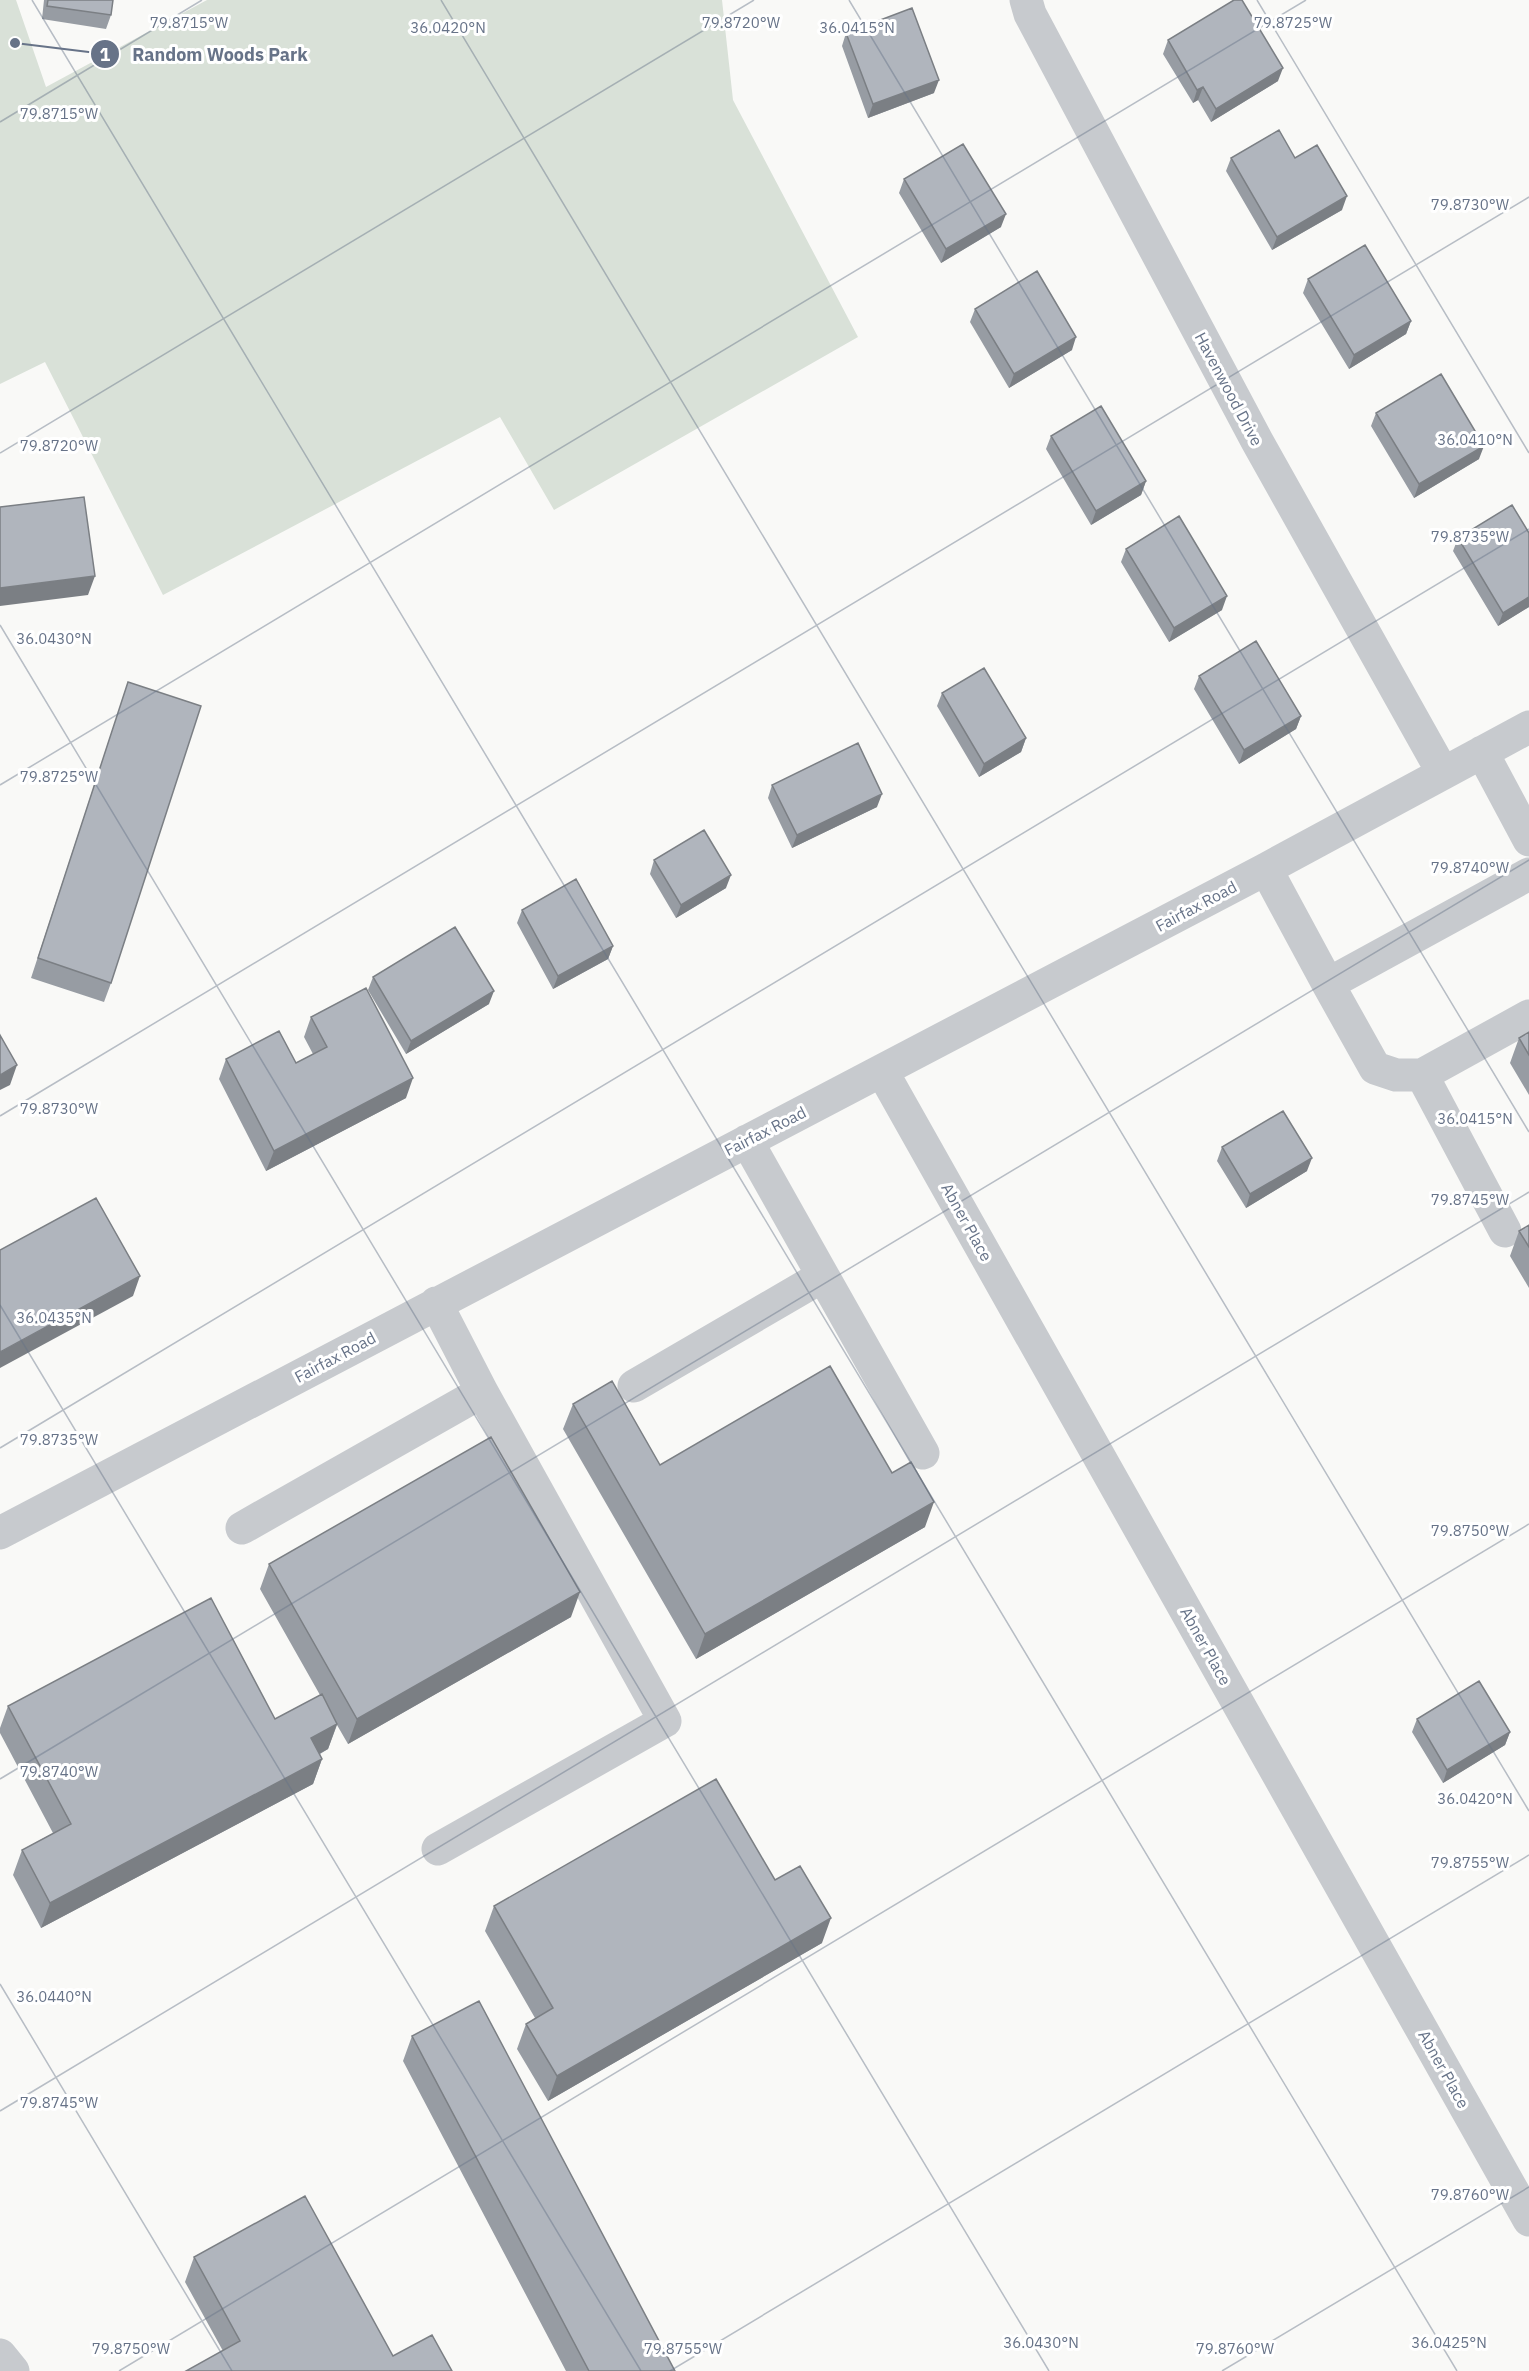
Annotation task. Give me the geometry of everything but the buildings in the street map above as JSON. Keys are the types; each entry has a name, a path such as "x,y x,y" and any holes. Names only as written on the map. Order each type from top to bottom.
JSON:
{"street":[{"name":"Havenwood Drive","path":"1026,0 1030,14 1257,441 1443,773"},
{"name":"Fairfax Road","path":"0,1533 1266,869 1529,727"},
{"path":"1482,752 1529,840"},
{"path":"1266,869 1375,1068 1396,1075 1422,1075 1529,1016"},
{"path":"1328,984 1529,874"},
{"name":"Abner Place","path":"882,1071 1529,2220"},
{"path":"1422,1075 1505,1231"},
{"path":"747,1141 923,1453"},
{"path":"634,1386 823,1276"},
{"path":"436,1303 482,1392 665,1721 438,1849"},
{"path":"242,1528 482,1392"},
{"path":"0,2355 13,2371"}],"shaded area":[{"path":"0,0 16,0 46,87 207,0 722,0 733,100 858,337 554,510 500,417 163,595 45,362 0,384"}],"place":[{"name":"Random Woods Park","path":"15,43"}]}
